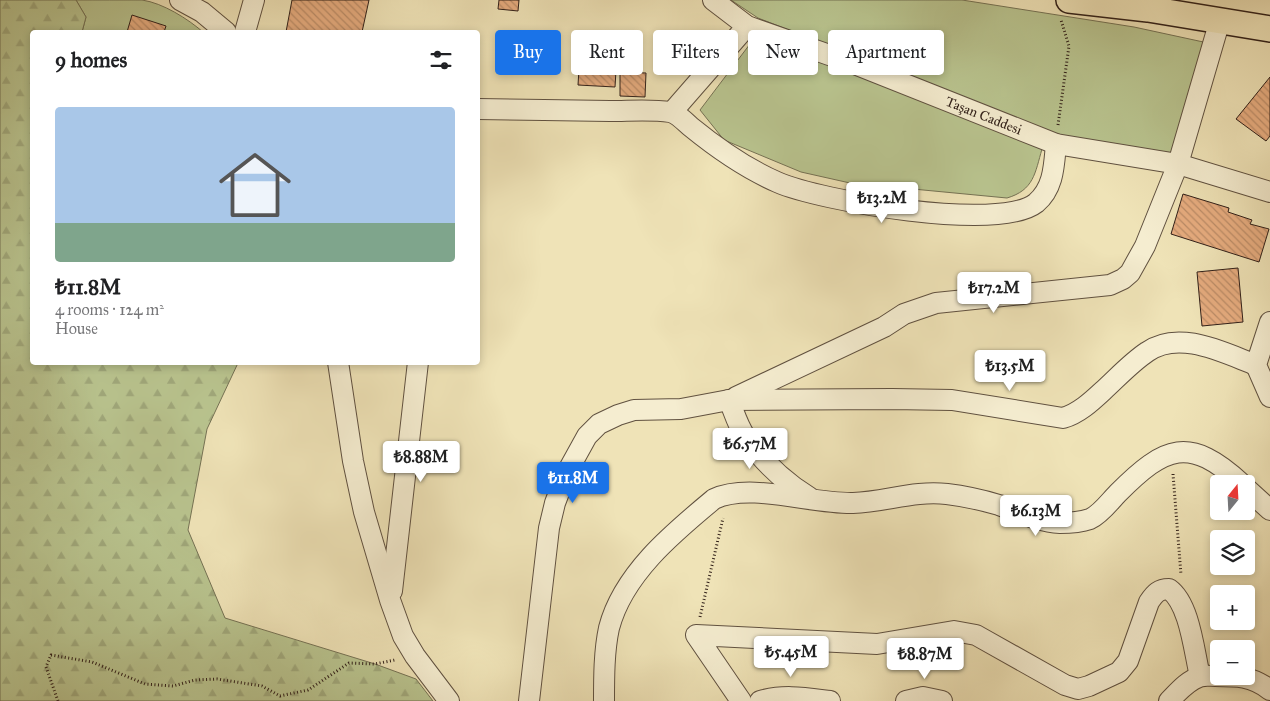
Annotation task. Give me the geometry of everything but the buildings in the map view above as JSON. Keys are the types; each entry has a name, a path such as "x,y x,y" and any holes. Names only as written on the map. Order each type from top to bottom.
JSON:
{"main road":[{"path":"1064,7 1220,20 1265,30"}],"street":[{"path":"180,0 202,12 224,30"},
{"path":"246,30 254,0"},
{"name":"Taşan Caddesi","path":"713,0 746,26 852,63 1056,144 1178,164 1270,192"},
{"path":"729,400 884,327 904,314 921,307 953,301 1110,285 1123,279 1134,268 1145,246 1178,164 1220,20"},
{"path":"672,112 746,26"},
{"path":"480,109 672,112 719,150 778,183 845,201 956,214 983,215 1008,213 1028,208 1037,202 1047,190 1053,175 1056,144"},
{"path":"1270,322 1256,365 1270,397"},
{"path":"528,701 549,528 555,503 566,474 587,436 599,424 618,415 634,410 681,408 729,400 892,399 952,400 1062,418 1077,412 1146,352 1166,344 1176,342 1200,346 1256,365"},
{"path":"338,365 349,441 360,495 390,600 403,636 415,656 449,701"},
{"path":"390,600 418,365"},
{"path":"729,400 744,435 763,458 789,484 815,501"},
{"path":"604,701 605,662 609,628 618,604 631,581 650,558 714,499 728,495 756,493 815,501 859,503 927,493 946,494 980,500 1045,521 1060,523 1080,522 1092,518 1134,478 1156,460 1171,453 1192,452 1206,458 1231,475"},
{"path":"1255,496 1270,510"},
{"path":"696,635 877,644 954,631 976,635 1065,685 1078,689 1119,672 1128,661 1149,602 1154,593 1162,589 1170,590 1180,599 1200,676"},
{"path":"696,635 741,701"},
{"path":"1169,701 1183,687 1200,676 1250,678 1260,682 1270,690"},
{"path":"760,701 775,697 792,696 830,701"},
{"path":"906,701 923,697 942,701"}],"path":[{"path":"1056,144 1068,46 1064,7"},
{"path":"1171,453 1181,578"},
{"path":"696,635 728,495"},
{"path":"58,701 46,667 51,655 92,662 145,684 173,686 196,680 217,679 262,686 280,696 308,690 349,663 375,664 415,656"}],"green space":[{"path":"0,0 76,0 86,17 83,30 30,30 30,365 237,365 207,429 188,530 225,618 375,664 416,679 433,701 0,701"},
{"path":"76,0 142,0 158,4 175,12 200,30 83,30 86,17"},
{"path":"731,0 962,0 1134,27 1208,43 1174,150 1165,156 1083,145 904,75 944,75 944,30 828,30 828,45 818,41 818,30 789,30 758,18"},
{"path":"748,47 748,75 818,75 818,60 828,64 828,75 856,75 1042,149 1035,173 1032,180 1023,190 1007,198 850,183 801,172 724,140 700,110 726,75 738,75 738,60"}]}
